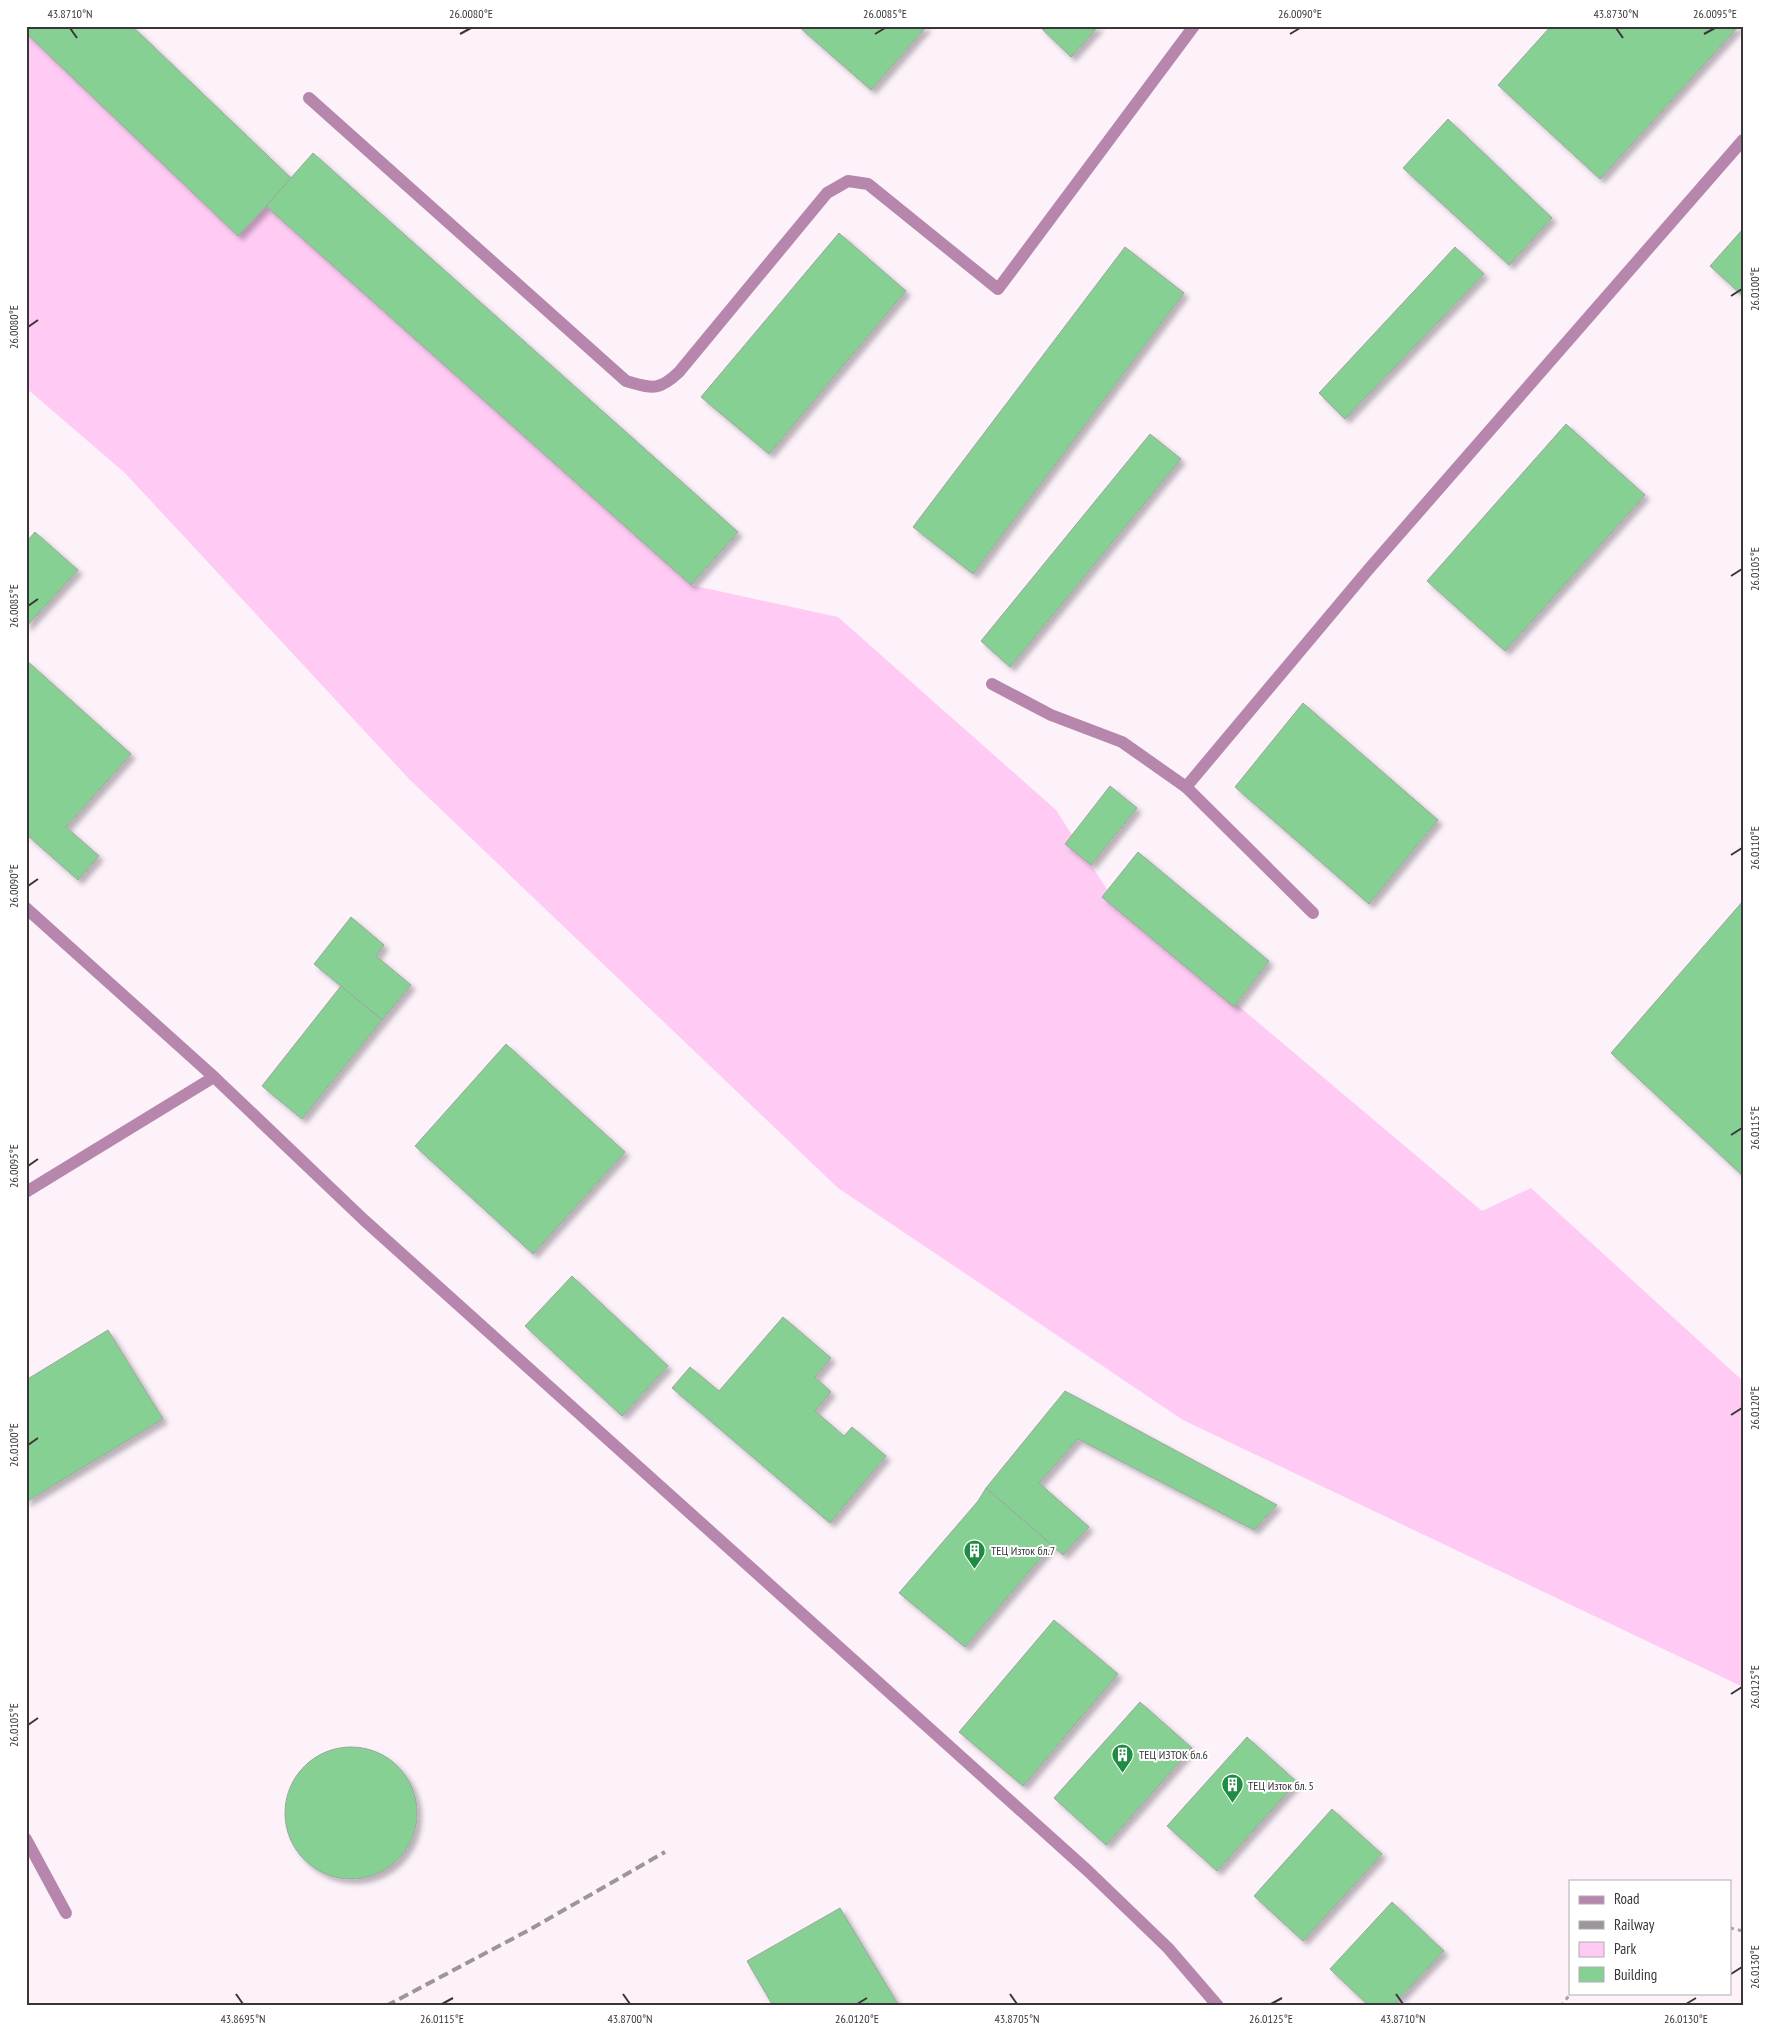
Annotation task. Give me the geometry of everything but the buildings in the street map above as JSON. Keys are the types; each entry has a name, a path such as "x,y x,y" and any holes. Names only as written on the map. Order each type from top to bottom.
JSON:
{"street":[{"path":"309,98 626,381 648,387 665,384 679,372 827,192 848,181 868,184 998,289 1194,26"},
{"path":"1186,787 1368,570 1743,140"},
{"path":"992,684 1051,715 1122,742 1186,787 1313,912"},
{"path":"26,908 214,1077 372,1226 1088,1871 1168,1948 1218,2006"},
{"path":"26,1192 214,1077"},
{"path":"26,1839 66,1913"}],"path":[{"path":"1561,2006 1570,1994"}],"green space":[{"path":"26,33 266,206 691,585 838,617 1056,810 1115,902 1482,1211 1531,1188 1743,1381 1743,1687 1183,1420 838,1188 410,780 125,473 26,388"}],"railway":[{"path":"386,2006 529,1930 665,1852"}],"place":[{"name":"ТЕЦ Изток бл.7","path":"975,1569"},
{"name":"ТЕЦ ИЗТОК бл.6","path":"1123,1773"},
{"name":"ТЕЦ Изток бл. 5","path":"1232,1804"}]}
